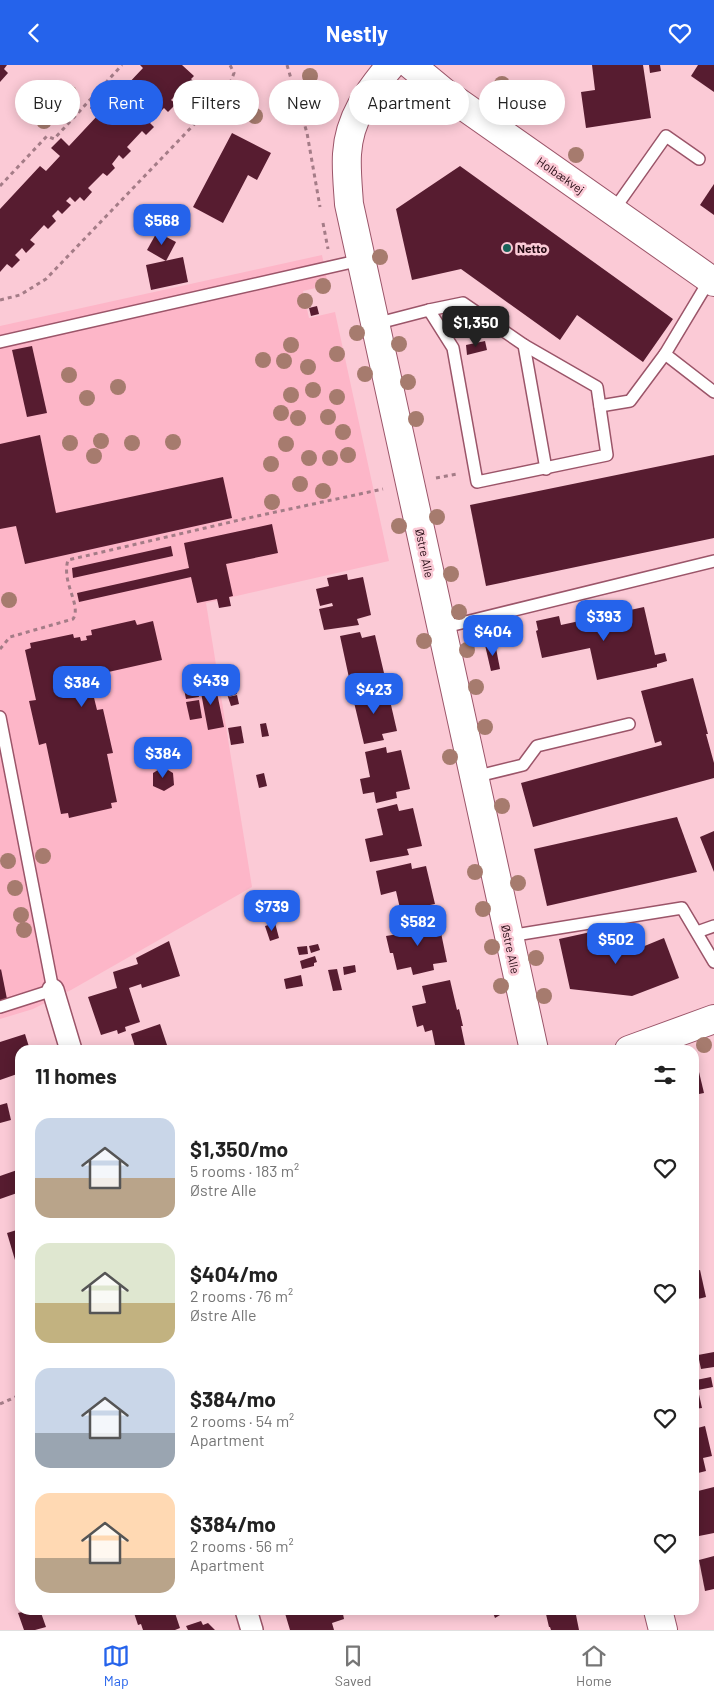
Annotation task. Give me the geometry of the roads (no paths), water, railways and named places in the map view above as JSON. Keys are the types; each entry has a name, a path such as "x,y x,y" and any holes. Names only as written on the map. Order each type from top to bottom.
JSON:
{"street":[{"name":"Østre Alle","path":"391,65 365,97 354,119 347,153 349,204 533,1045"},
{"name":"Holbækvej","path":"411,65 445,93 712,280"},
{"path":"53,990 70,1045"},
{"path":"643,1045 714,1019"},
{"path":"248,1615 252,1630"},
{"path":"659,1615 663,1630"}],"lane":[{"path":"613,211 666,136 700,159"},
{"path":"0,342 361,260"},
{"path":"600,406 630,401 665,354 712,280"},
{"path":"375,324 429,310 463,303 524,345 597,387 607,455 477,482 452,348 429,310"},
{"path":"524,345 546,469"},
{"path":"665,354 714,392"},
{"path":"441,628 714,561"},
{"path":"0,717 53,990 0,1007"},
{"path":"474,777 523,765 537,746 629,724"},
{"path":"508,936 682,908 714,962"},
{"path":"696,932 714,926"}],"place":[{"name":"Netto","path":"507,248"}]}
